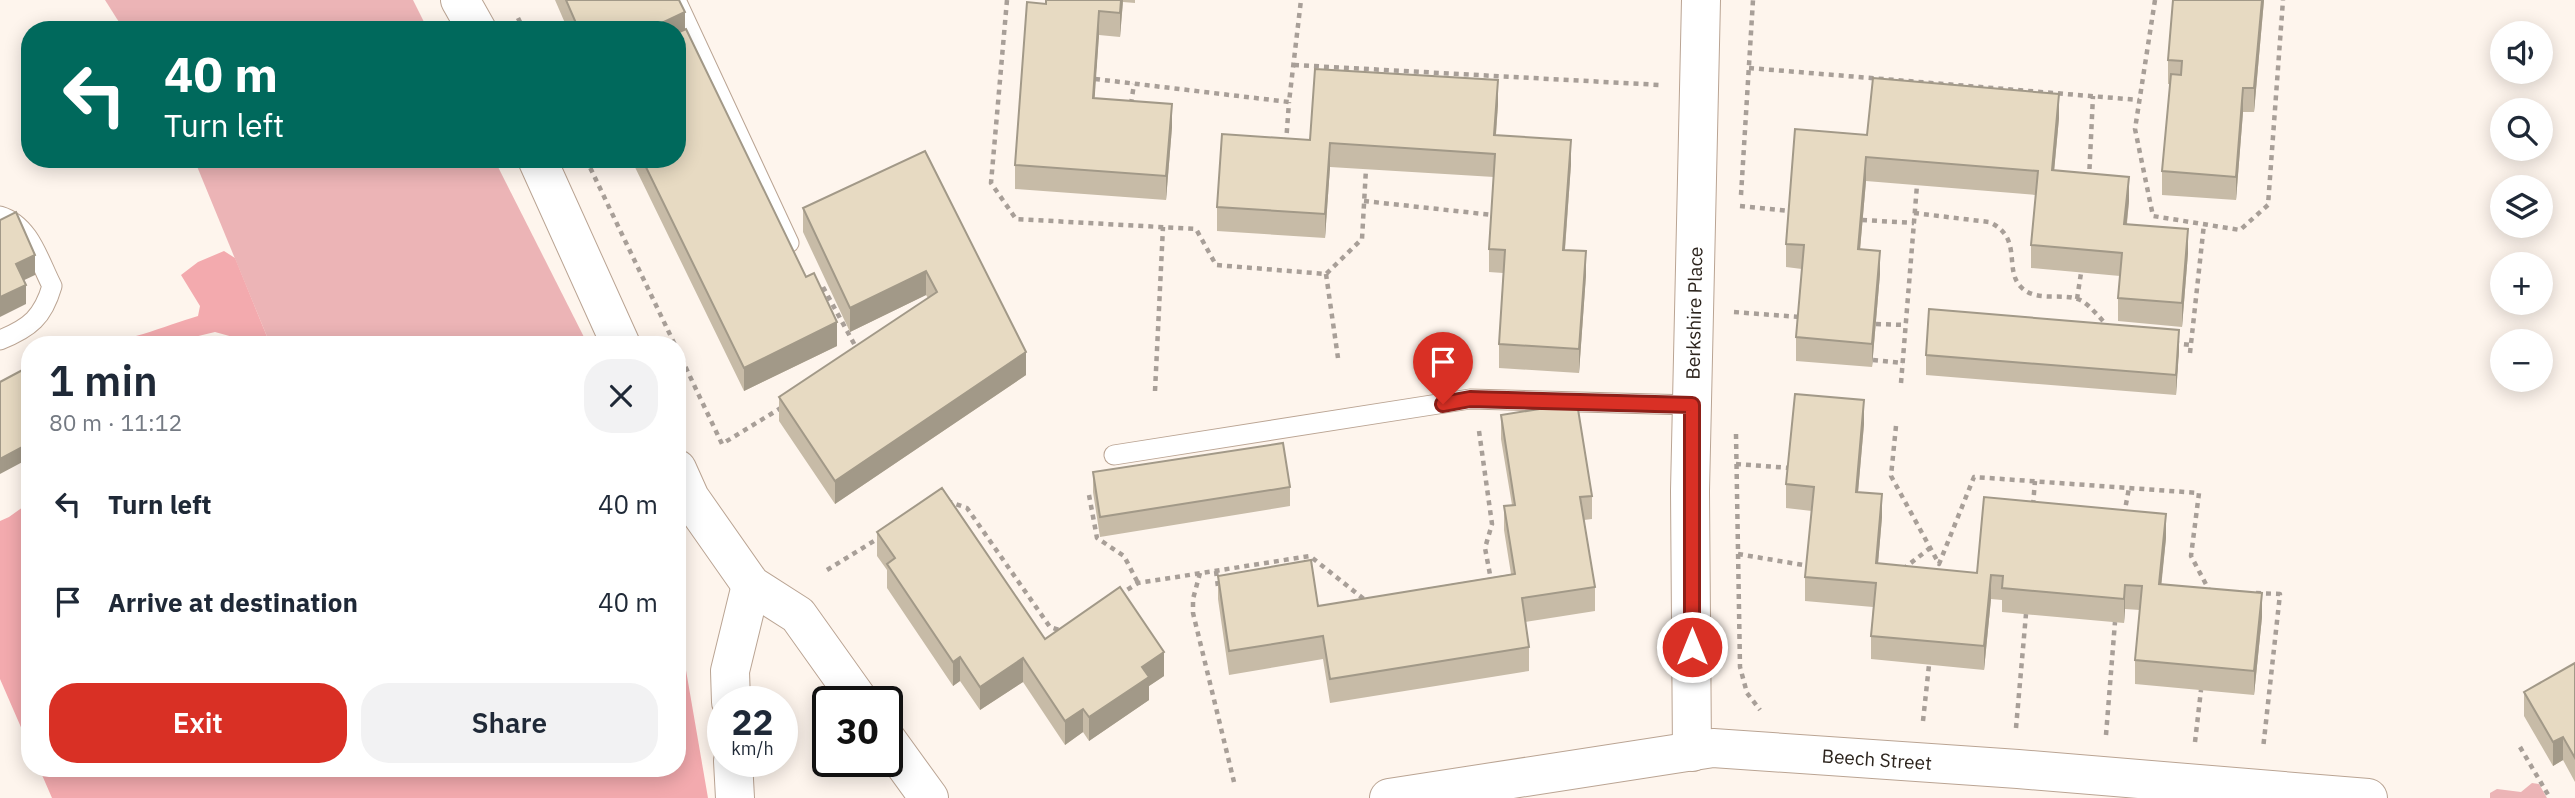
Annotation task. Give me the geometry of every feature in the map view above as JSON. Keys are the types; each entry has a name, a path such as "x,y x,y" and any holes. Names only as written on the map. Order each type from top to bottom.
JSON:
{"street":[{"path":"460,0 472,21"},
{"name":"Berkshire Place","path":"1692,752 1692,405 1701,0"},
{"path":"541,168 617,336"},
{"path":"686,489 751,585 798,615 849,686"},
{"path":"730,686 730,671 751,585"},
{"name":"Beech Street","path":"1389,798 1713,748 2017,766 2368,798"},
{"path":"903,762 929,798"},
{"path":"734,777 735,798"}],"lane":[{"path":"676,0 681,21"},
{"path":"686,44 799,264"},
{"path":"0,216 12,220 24,231 52,286 38,317 16,334 0,340"},
{"path":"1114,455 1470,399 1692,405"}],"path":[{"path":"1007,0 991,184 1016,219 1196,229 1216,265 1326,274 1362,239 1366,169"},
{"path":"1286,150 1301,0"},
{"path":"1740,219 1753,0"},
{"path":"2155,0 2135,129 2153,216 2240,230 2268,205 2283,0"},
{"path":"1294,65 1661,85"},
{"path":"1749,68 2139,100"},
{"path":"1095,79 1289,102"},
{"path":"1922,94 1923,82"},
{"path":"1130,111 1134,84"},
{"path":"2089,185 2093,96"},
{"path":"590,168 671,336"},
{"path":"1901,383 1917,185"},
{"path":"1364,201 1493,215"},
{"path":"1740,206 1790,211"},
{"path":"1914,213 1995,224 2010,244 2015,279 2022,289 2032,295 2081,300 2118,335"},
{"path":"1862,220 1914,223"},
{"path":"2190,354 2204,224"},
{"path":"1155,391 1163,227"},
{"path":"2077,300 2081,273"},
{"path":"1326,274 1339,358"},
{"path":"823,287 862,357"},
{"path":"1733,321 1734,299"},
{"path":"1734,312 1800,317"},
{"path":"1877,324 1906,325"},
{"path":"2165,342 2191,345"},
{"path":"1873,360 1903,363"},
{"path":"686,368 722,444 792,401"},
{"path":"1478,422 1492,524 1485,548 1491,580"},
{"path":"1735,422 1740,667 1747,693 1763,712"},
{"path":"1896,426 1891,476 1939,564 1974,477 2199,493 2191,556 2208,590 2206,601"},
{"path":"1736,464 1790,468"},
{"path":"2032,514 2035,481"},
{"path":"2123,522 2129,488"},
{"path":"1089,495 1097,538 1124,556 1138,583"},
{"path":"941,499 967,508 1050,626 1059,630 1065,629"},
{"path":"827,570 884,535"},
{"path":"982,550 992,543"},
{"path":"1902,569 1930,548"},
{"path":"1738,555 1809,566"},
{"path":"1117,596 1138,583 1310,556 1364,601 1365,611"},
{"path":"1264,563 1265,572"},
{"path":"1216,571 1220,598"},
{"path":"1200,573 1193,599 1193,614 1234,782"},
{"path":"1479,582 1491,580 1497,583"},
{"path":"2208,590 2220,591"},
{"path":"2244,592 2280,594 2263,752"},
{"path":"1364,601 1377,598"},
{"path":"1020,606 1030,599"},
{"path":"2017,766 2026,614"},
{"path":"2106,740 2115,622"},
{"path":"1922,725 1928,665"},
{"path":"2195,747 2201,690"},
{"path":"2520,747 2550,798"}],"shaded area":[{"path":"105,0 413,0 424,21 118,21"},
{"path":"198,168 499,168 583,336 267,336"},
{"path":"224,251 235,258 267,336 229,336 215,332 198,336 135,336 198,316 200,306 181,275 198,262"},
{"path":"21,508 21,727 0,679 0,521"},
{"path":"686,670 708,798 52,798 43,777 686,777"},
{"path":"2532,783 2539,784 2547,798 2490,798 2490,793 2497,789 2521,792"}],"building":[{"path":"566,0 679,0 685,12 666,21 575,21"},
{"path":"1046,0 1121,0 1120,13 1099,11 1093,98 1172,104 1166,176 1015,165 1027,2 1046,4"},
{"path":"2173,0 2262,0 2254,88 2243,88 2236,177 2162,171 2171,74 2181,75 2182,61 2168,60"},
{"path":"686,29 806,277 814,273 837,322 744,368 646,168 686,168"},
{"path":"1315,69 1498,80 1494,135 1571,140 1563,250 1586,251 1579,349 1499,344 1505,250 1489,249 1495,154 1330,143 1325,214 1217,207 1222,134 1310,140"},
{"path":"1873,78 2059,94 2052,170 2129,177 2124,224 2188,229 2182,303 2118,298 2122,253 2031,245 2038,171 1866,157 1858,249 1880,251 1872,344 1796,337 1804,245 1786,244 1795,129 1867,135"},
{"path":"925,151 1026,352 835,481 779,397 937,292 926,271 850,308 803,208"},
{"path":"16,212 35,255 16,264 26,285 0,297 0,220"},
{"path":"1929,309 2179,330 2176,375 1926,355"},
{"path":"21,371 21,448 0,459 0,382"},
{"path":"1795,394 1864,400 1856,492 1882,494 1876,563 1977,573 1984,497 2166,514 2159,584 2262,593 2254,671 2135,660 2142,586 2125,585 2124,599 2002,588 2003,576 1991,575 1984,646 1871,636 1876,583 1805,577 1814,487 1786,484"},
{"path":"1577,403 1592,496 1580,497 1595,587 1522,598 1529,647 1330,679 1323,636 1229,651 1218,576 1311,560 1318,606 1515,574 1504,506 1515,505 1501,415"},
{"path":"1283,443 1290,487 1100,517 1093,472"},
{"path":"942,488 1045,639 1120,587 1164,652 1142,667 1149,677 1089,717 1083,709 1065,721 1023,658 980,687 960,657 953,662 887,564 895,558 877,532"},
{"path":"2575,663 2575,758 2563,737 2553,742 2524,692"}],"route":[{"path":"1443,404 1470,399 1692,405 1692,647"}]}
